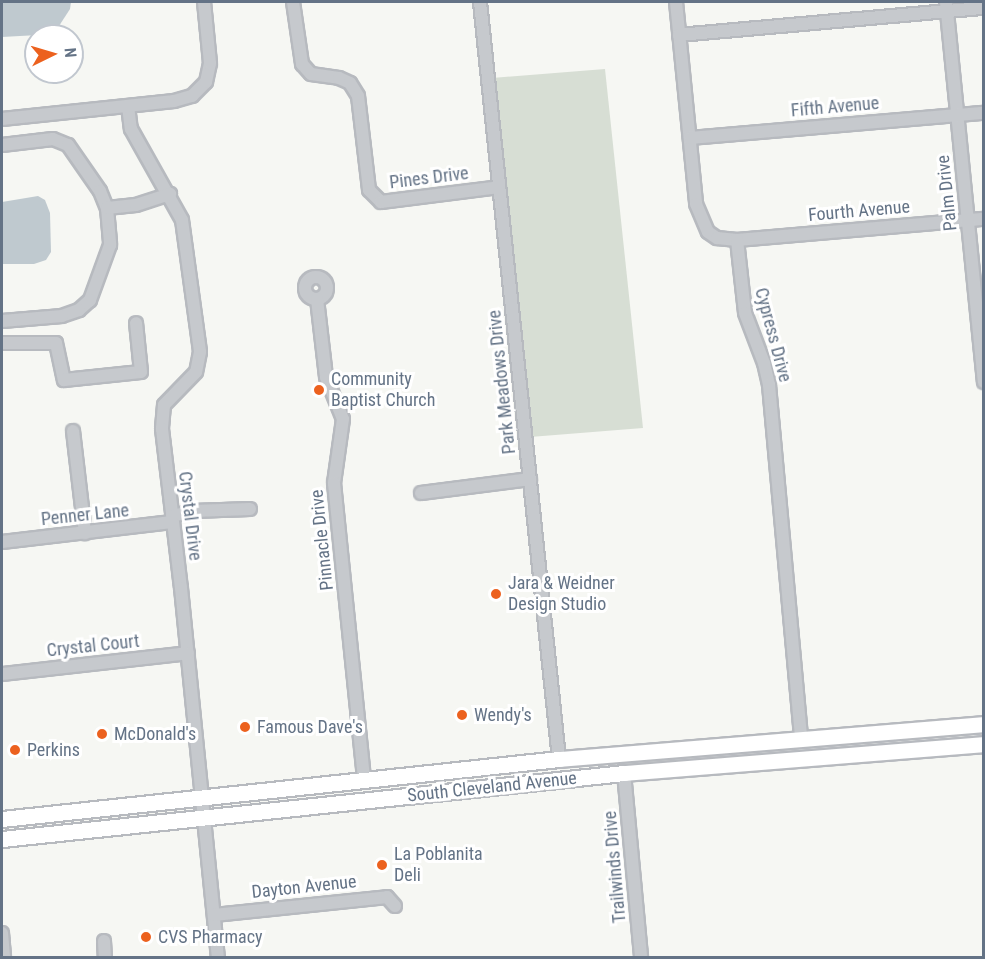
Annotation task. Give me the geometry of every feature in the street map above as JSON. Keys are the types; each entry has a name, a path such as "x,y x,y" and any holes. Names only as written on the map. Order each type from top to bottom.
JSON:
{"main road":[{"name":"South Cleveland Avenue","path":"2,819 559,759 984,724"},
{"path":"771,760 801,738"},
{"name":"South Cleveland Avenue","path":"2,839 624,773 984,744"},
{"path":"624,773 635,761 654,759 682,748"},
{"path":"501,785 534,772 545,771 559,759"}],"street":[{"path":"2,119 174,101 192,96 206,82 210,63 204,2"},
{"name":"Pines Drive","path":"293,2 302,64 312,74 339,78 350,83 358,96 369,190 381,202 499,187"},
{"name":"Park Meadows Drive","path":"480,2 559,759"},
{"path":"676,2 696,204 702,223 708,232 717,238 737,240"},
{"path":"680,35 947,7 984,8"},
{"name":"Palm Drive","path":"947,7 984,381"},
{"name":"Crystal Drive","path":"128,106 131,129 170,194 184,229 200,352 196,372 170,397 162,414 218,957"},
{"name":"Fifth Avenue","path":"690,138 984,113"},
{"path":"2,145 53,139 64,142 100,191 107,208 110,245 86,305 62,316 2,321"},
{"path":"107,208 136,205 170,194"},
{"name":"Fourth Avenue","path":"737,240 984,219"},
{"name":"Cypress Drive","path":"737,240 747,321 764,363 769,385 801,738"},
{"name":"Pinnacle Drive","path":"317,299 326,377 343,419 334,483 364,780"},
{"path":"2,343 56,343 64,380 141,372 136,324"},
{"path":"73,431 85,533"},
{"path":"421,493 530,479"},
{"name":"Penner Lane","path":"2,542 85,533 172,519 193,512 250,509"},
{"name":"Crystal Court","path":"2,674 188,653"},
{"name":"Trailwinds Drive","path":"624,773 641,957"},
{"name":"Dayton Avenue","path":"214,915 387,897 395,906"},
{"path":"2,933 4,957"},
{"path":"104,941 105,957"}],"shaded area":[{"path":"2,2 71,2 70,9 60,24 24,24 24,36 2,37"},
{"path":"605,69 643,428 530,437 492,78"},
{"path":"38,196 45,200 50,213 51,252 46,260 34,264 2,264 2,202"}],"place":[{"name":"Community Baptist Church","path":"319,390"},
{"name":"Jara & Weidner Design Studio","path":"496,594"},
{"name":"Wendy's","path":"462,715"},
{"name":"Famous Dave's","path":"245,727"},
{"name":"McDonald's","path":"102,734"},
{"name":"Perkins","path":"15,750"},
{"name":"La Poblanita Deli","path":"382,865"},
{"name":"CVS Pharmacy","path":"146,937"}]}
